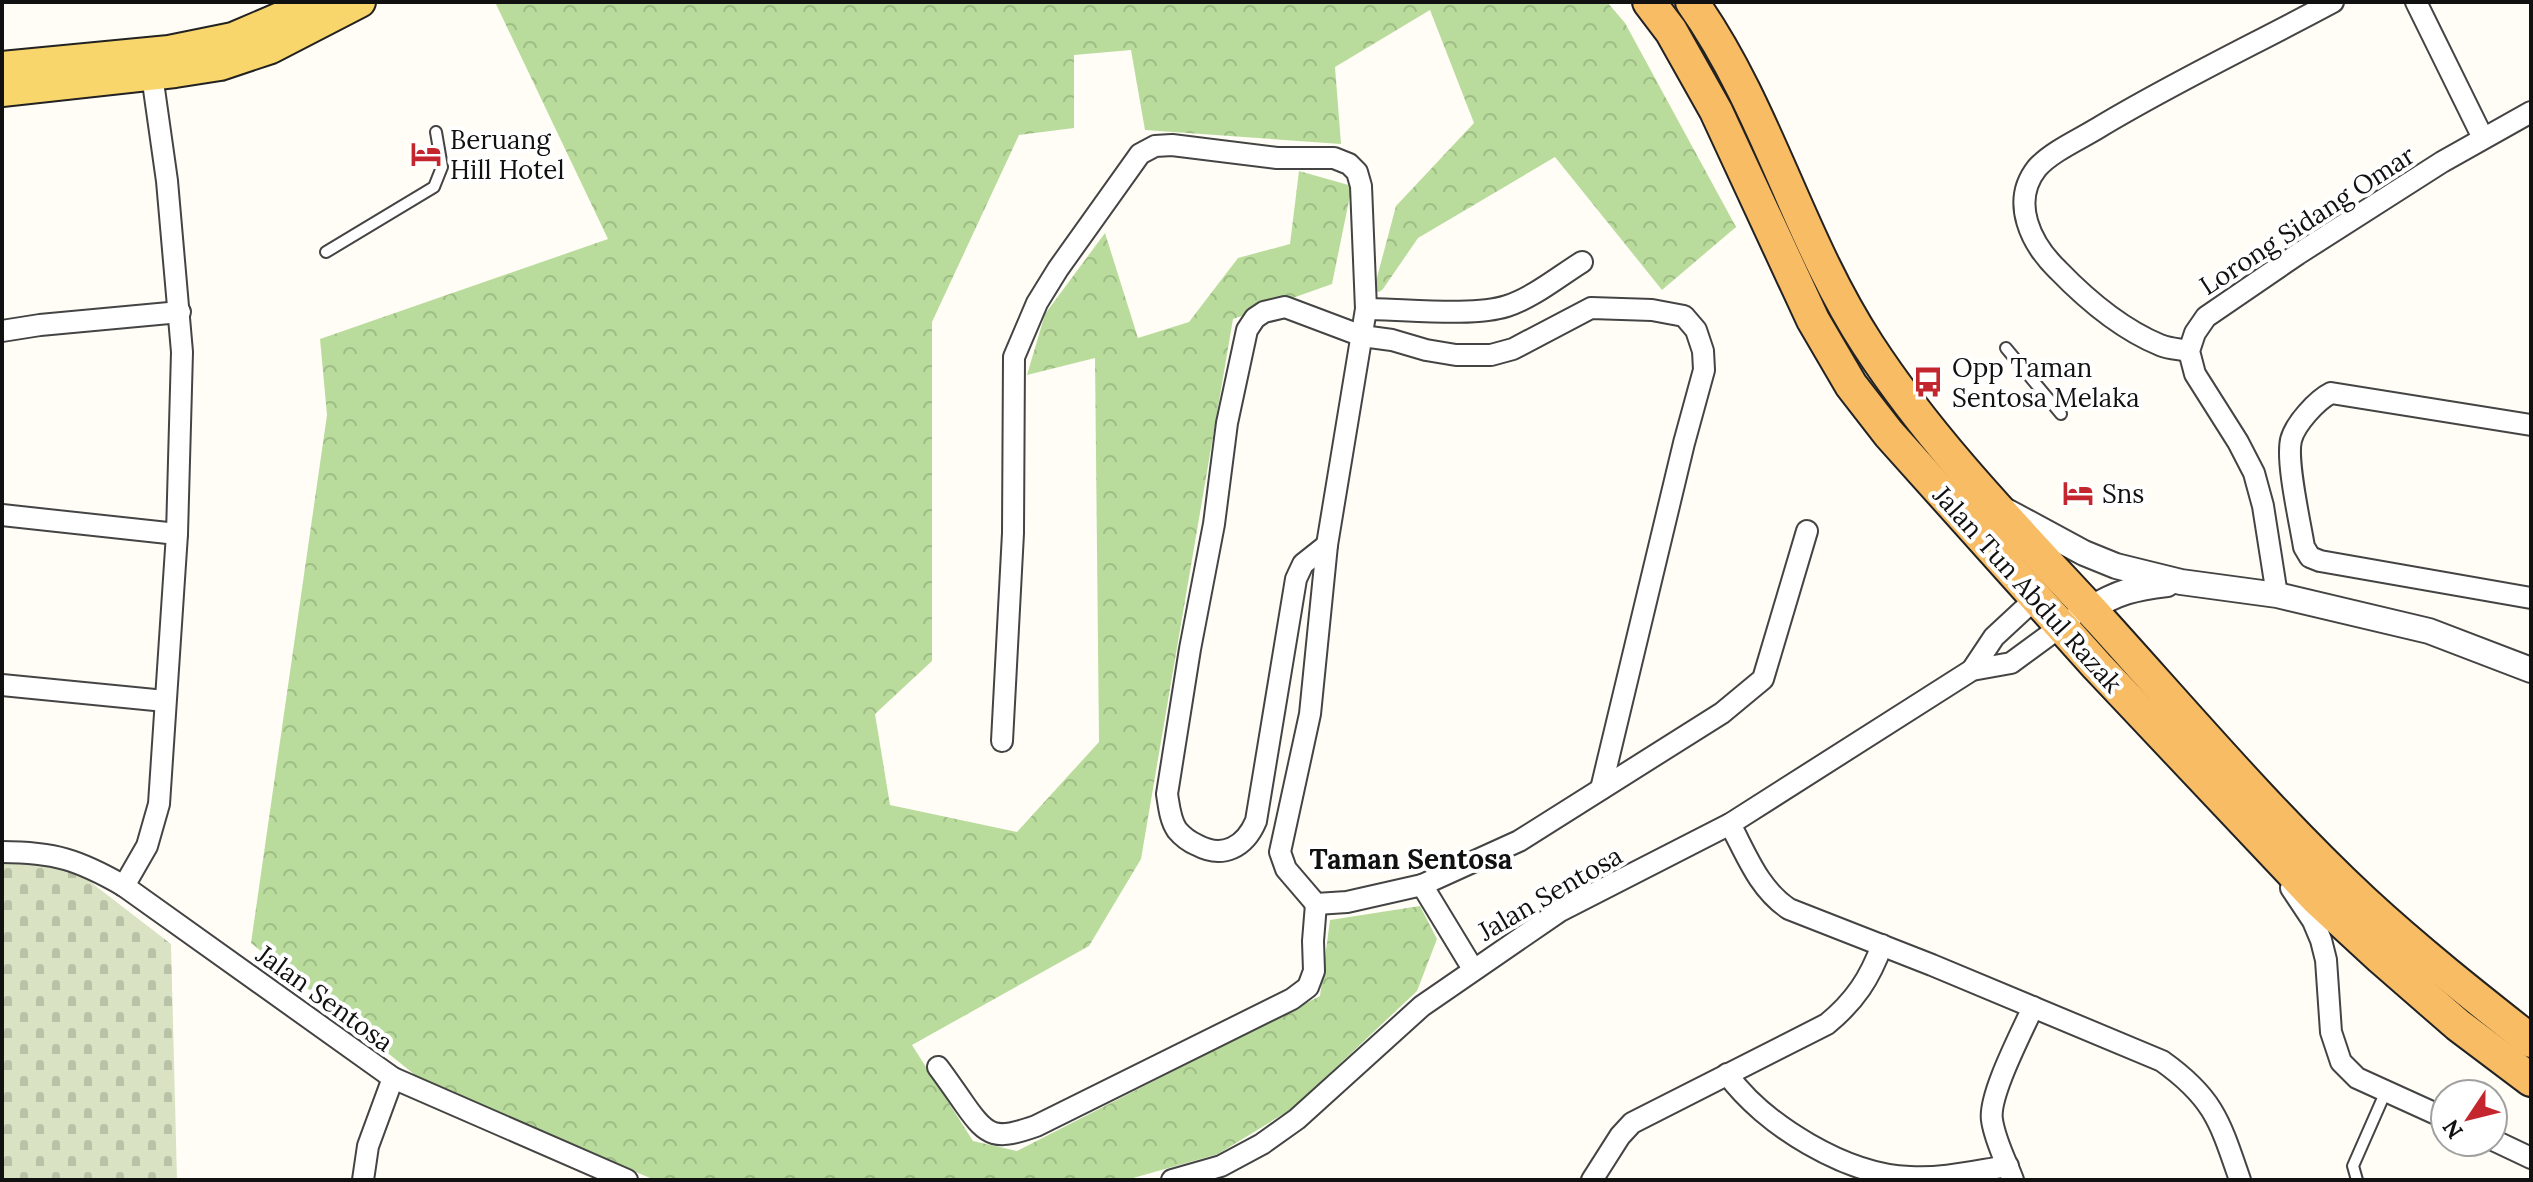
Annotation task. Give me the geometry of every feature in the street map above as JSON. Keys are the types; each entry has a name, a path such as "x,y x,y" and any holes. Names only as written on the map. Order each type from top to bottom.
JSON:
{"highway":[{"name":"Jalan Tun Abdul Razak","path":"1649,2 1671,31 1716,111 1813,320 1851,385 1889,434 2062,628 2317,899 2458,1025 2531,1080"},
{"name":"Jalan Tun Abdul Razak","path":"1692,2 1747,96 1830,278 1866,343 1903,394 1995,505 2269,806 2363,901 2442,970 2531,1041"}],"main road":[{"path":"2,67 169,51 233,38 317,2"},
{"path":"2,91 220,65 271,48 360,2"}],"street":[{"path":"2277,595 2263,506 2254,473 2195,374 2189,351 2162,346 2126,328 2086,298 2035,243 2025,220 2025,193 2037,168 2062,149 2124,112 2333,2"},
{"path":"2416,2 2483,138"},
{"path":"124,886 147,846 159,804 183,398 180,312 167,181 152,75"},
{"name":"Lorong Sidang Omar","path":"2189,351 2195,333 2206,317 2298,254 2483,138 2531,112"},
{"path":"938,1067 982,1129 995,1134 1016,1133 1036,1126 1292,999 1308,987 1314,971 1316,904 1286,869 1280,852 1310,714 1327,545 1366,309 1361,186 1357,172 1349,164 1334,158 1277,158 1172,145 1155,146 1140,154 1037,303 1014,357 1013,533 1002,741"},
{"path":"1366,309 1480,311 1504,307 1521,301 1582,262"},
{"path":"1327,545 1303,564 1296,579 1256,821 1244,841 1232,849 1223,852 1207,850 1178,832 1169,810 1167,794 1214,524 1227,423 1247,330 1255,318 1264,312 1285,307 1362,336 1456,355 1491,355 1513,349 1591,308 1652,310 1684,316 1696,330 1703,351 1704,370 1601,789"},
{"path":"2,331 180,312"},
{"path":"2531,425 2331,393 2318,400 2292,437 2290,453 2304,547 2310,557 2531,598"},
{"path":"1995,505 2084,553 2116,566 2181,582 2277,595 2429,631 2531,670"},
{"path":"2,515 177,534"},
{"path":"1316,904 1347,902 1422,885 1519,841 1722,713 1763,679 1807,531"},
{"path":"2062,628 2071,619 2074,608 2065,582"},
{"path":"2090,609 2113,595 2136,588 2181,582"},
{"name":"Jalan Sentosa","path":"1972,670 1994,637 2036,598"},
{"name":"Jalan Sentosa","path":"1172,1180 1221,1166 1262,1144 1297,1119 1422,1006 1560,911 1730,824 1972,670 2011,663 2062,628"},
{"path":"2,685 165,701"},
{"path":"2243,819 2313,921 2321,940 2326,960 2331,1032 2341,1062 2357,1078 2429,1111"},
{"path":"1730,824 1763,886 1789,909 2162,1061 2186,1078 2220,1121 2240,1180"},
{"name":"Jalan Sentosa","path":"2,852 33,852 65,857 91,867 124,886 393,1078 619,1178"},
{"path":"1422,885 1473,969"},
{"path":"1592,1180 1632,1123 1836,1017 1862,990 1882,945"},
{"path":"1727,1074 1737,1088 1768,1116 1828,1156 1906,1177 2011,1173 1995,1135 1991,1116 2004,1074 2033,1007"},
{"path":"363,1180 368,1146 393,1078"},
{"path":"2509,1148 2531,1158"}],"lane":[{"path":"326,252 434,187 442,167 436,132"},
{"path":"2006,348 2061,414"},
{"path":"2357,1180 2353,1166 2386,1091"}],"green space":[{"path":"495,2 1607,2 1625,23 1736,227 1662,290 1555,157 1418,238 1383,289 1375,291 1396,206 1474,123 1430,10 1335,67 1341,144 1145,130 1131,50 1074,55 1074,128 1019,135 932,322 932,661 875,714 890,805 1017,832 1099,742 1095,358 1027,375 1045,314 1105,233 1138,338 1189,322 1238,258 1290,244 1299,171 1352,186 1332,284 1233,319 1141,859 1089,946 912,1045 973,1141 1017,1151 1320,996 1330,920 1420,906 1437,939 1417,991 1293,1108 1218,1154 1126,1180 655,1180 430,1087 251,943 327,415 320,339 608,239"},
{"path":"32,856 84,877 171,944 177,1180 2,1180 2,860"}],"place":[{"name":"Beruang Hill Hotel","path":"426,154"},
{"name":"Opp Taman Sentosa Melaka","path":"1928,382"},
{"name":"Sns","path":"2078,493"}],"district":[{"name":"Taman Sentosa","path":"1411,859"}]}
